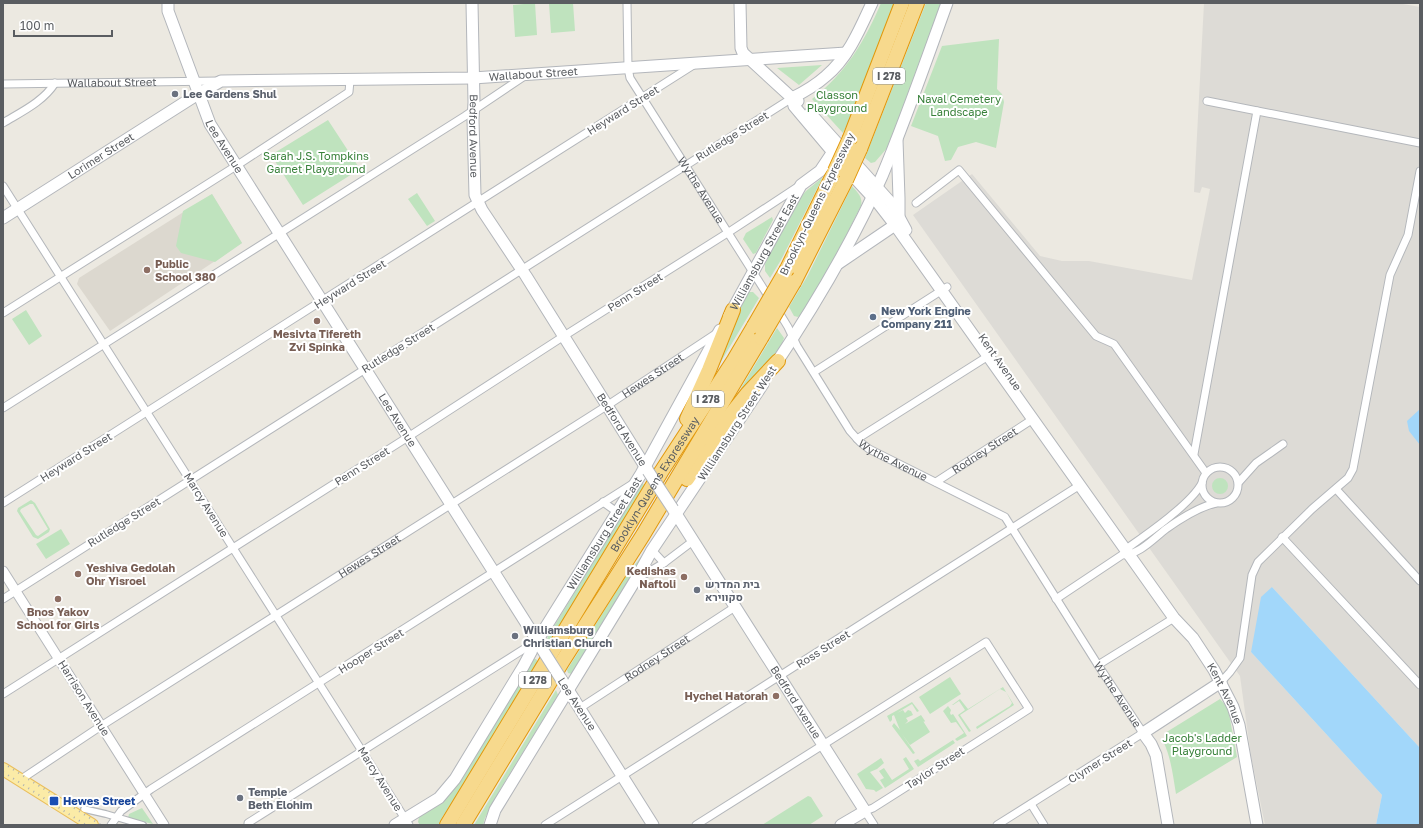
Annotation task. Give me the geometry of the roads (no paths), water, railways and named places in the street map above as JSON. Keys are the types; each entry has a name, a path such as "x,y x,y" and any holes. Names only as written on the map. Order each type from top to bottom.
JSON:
{"highway":[{"name":"Brooklyn-Queens Expressway","path":"447,825 652,470 734,360 786,269 835,171 840,145 902,3"},
{"name":"Brooklyn-Queens Expressway","path":"463,825 562,662 643,535 794,282 846,180 917,3"},
{"path":"652,470 694,404 733,310"},
{"path":"643,535 653,530 727,419 747,394 778,361"}],"main road":[{"name":"Lee Avenue","path":"168,3 168,10 210,124 653,825"},
{"name":"Bedford Avenue","path":"472,3 475,195 482,210 608,405 652,470 693,541 865,811"},
{"name":"Kent Avenue","path":"740,3 741,48 743,53 792,98 794,106 840,145 897,220 944,289 1130,551 1174,618 1193,638 1214,670 1223,680 1237,718 1257,825"},
{"path":"792,98 804,92 826,77 838,64 858,32 872,3"},
{"name":"Williamsburg Street West","path":"490,825 495,810 566,686 636,579 675,512 778,361 838,263 874,191 897,136 947,3"},
{"name":"Wallabout Street","path":"198,94 221,81 473,78 846,53"},
{"name":"Lorimer Street","path":"3,218 198,94"},
{"path":"838,263 897,220 899,198 897,136"},
{"name":"Williamsburg Street East","path":"407,822 439,798 455,779 523,667 540,645 636,482 652,470 719,332 733,310 801,185 820,171 840,145"},
{"name":"Kent Avenue","path":"991,355 1033,419 1080,485 1190,628 1193,638"},
{"name":"Clymer Street","path":"1143,733 1223,680"},
{"name":"Wythe Avenue","path":"1143,733 1151,744 1156,756 1168,825"},
{"path":"3,769 92,825"},
{"name":"Taylor Street","path":"841,825 865,811"},
{"path":"395,825 407,822"}],"street":[{"path":"627,3 628,68"},
{"name":"Heyward Street","path":"3,503 322,302 696,63"},
{"name":"Wythe Avenue","path":"628,68 630,78 729,232 850,431 869,449 1002,514 1005,517 1098,665 1143,733"},
{"path":"3,408 474,110 527,74"},
{"path":"3,313 236,166 349,92 350,80"},
{"name":"Wallabout Street","path":"3,84 221,81"},
{"path":"3,123 38,101 50,91 55,83"},
{"name":"Rutledge Street","path":"3,598 792,98"},
{"path":"1207,101 1420,143"},
{"path":"1194,454 1257,111"},
{"path":"916,203 959,170 1096,336 1114,344 1194,454 1206,473"},
{"path":"1223,680 1240,658 1246,610 1254,568 1282,537 1350,476 1354,466 1390,275 1408,235 1419,185 1420,171"},
{"name":"Penn Street","path":"3,694 801,185"},
{"name":"Marcy Avenue","path":"3,186 407,822"},
{"path":"814,372 944,289"},
{"name":"Hewes Street","path":"20,780 101,726 608,405 719,332"},
{"path":"857,439 991,355"},
{"name":"Rodney Street","path":"936,482 1033,419"},
{"path":"1130,551 1141,538 1159,525 1195,494 1206,473 1218,467 1232,471 1242,469 1256,463 1283,444"},
{"path":"1056,599 1122,555 1146,545 1166,529 1203,507 1216,503 1226,503 1232,499 1238,492 1239,482 1256,463"},
{"path":"1232,471 1239,482"},
{"name":"Hooper Street","path":"111,825 121,811 144,794 636,482"},
{"path":"1202,483 1205,496 1216,503"},
{"name":"Ross Street","path":"545,825 1080,485"},
{"path":"1336,489 1420,581"},
{"path":"603,502 617,512"},
{"path":"1282,537 1420,685"},
{"path":"636,579 664,562 693,541"},
{"path":"652,550 664,562"},
{"name":"Harrison Avenue","path":"3,571 164,825"},
{"name":"Rodney Street","path":"580,708 735,608"},
{"path":"1098,665 1174,618"},
{"name":"Taylor Street","path":"822,745 986,642 1029,709 873,808 865,811"},
{"path":"248,825 248,822 512,656 540,645"},
{"path":"512,656 523,667"},
{"name":"Clymer Street","path":"998,825 1143,733"},
{"path":"696,825 822,745"},
{"path":"1031,804 1044,825"},
{"path":"84,809 143,825"},
{"name":"Bedford Avenue","path":"865,811 874,825"}],"water":[{"path":"1420,409 1420,445 1409,431 1407,421"},
{"path":"1272,587 1420,748 1420,825 1376,825 1382,795 1251,652 1261,597"}],"railway":[{"path":"3,763 101,825"},
{"path":"3,772 86,825"}],"place":[{"name":"Lee Gardens Shul","path":"175,94"},
{"name":"Public School 380","path":"147,270"},
{"name":"New York Engine Company 211","path":"873,317"},
{"name":"Mesivta Tifereth Zvi Spinka","path":"317,321"},
{"name":"Yeshiva Gedolah Ohr Yisroel","path":"78,574"},
{"name":"Kedishas Naftoli","path":"684,577"},
{"name":"בית המדרש סקווירא","path":"697,590"},
{"name":"Bnos Yakov School for Girls","path":"58,599"},
{"name":"Williamsburg Christian Church","path":"515,636"},
{"name":"Hychel Hatorah","path":"776,696"},
{"name":"Temple Beth Elohim","path":"240,798"},
{"name":"Hewes Street","path":"54,801"}],"park label":[{"name":"Classon Playground","path":"837,101"},
{"name":"Naval Cemetery Landscape","path":"959,105"},
{"name":"Sarah J.S. Tompkins Garnet Playground","path":"316,162"},
{"name":"Jacob's Ladder Playground","path":"1202,744"}]}
